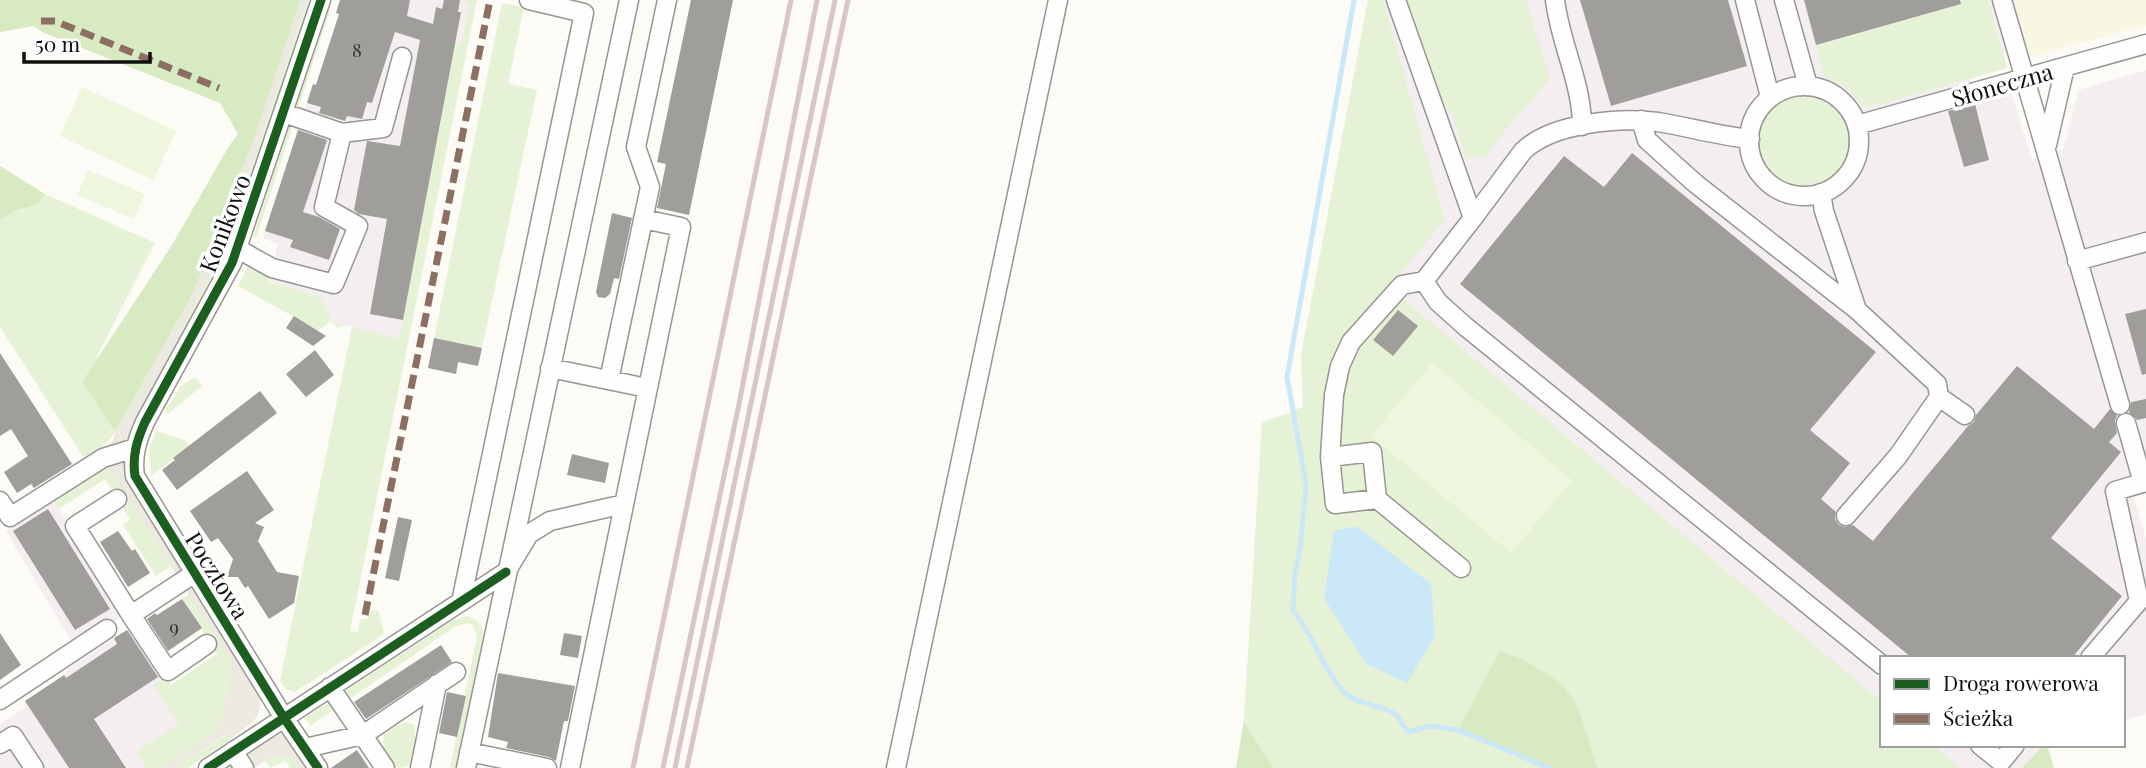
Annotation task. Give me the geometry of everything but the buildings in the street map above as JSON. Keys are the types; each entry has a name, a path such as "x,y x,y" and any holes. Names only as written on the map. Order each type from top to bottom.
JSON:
{"street":[{"name":"Konikowo","path":"135,448 145,422 238,249 321,0"},
{"path":"461,602 584,13 529,0"},
{"path":"547,768 468,760 628,0"},
{"path":"609,380 650,187 636,148 667,0"},
{"path":"896,768 1059,0"},
{"path":"1396,0 1473,218"},
{"path":"1555,0 1558,26 1582,104 1582,126"},
{"path":"1745,0 1770,97"},
{"path":"1784,0 1808,86"},
{"path":"2002,0 2077,261 2145,482 2115,491 2139,601 2092,656"},
{"name":"Słoneczna","path":"1857,125 2146,44"},
{"path":"284,113 342,133 383,128 402,57"},
{"path":"2046,149 2065,66"},
{"path":"1808,86 1833,94 1844,102 1857,125 1858,155 1852,169 1842,181 1821,193 1800,196 1785,193 1772,186 1761,175 1753,161 1750,139 1755,117 1770,97 1789,88 1808,86"},
{"path":"1641,120 1647,140 1696,184 1857,310 1937,384 1939,397 1898,456 1846,516"},
{"path":"1377,499 1335,504 1330,457 1334,395 1339,366 1351,342 1402,285 1424,281 1533,142 1549,134 1582,126 1641,120 1750,139"},
{"path":"238,249 272,268 334,284 358,226 324,206 342,133"},
{"path":"1821,193 1824,211 1857,310"},
{"path":"570,768 681,227 643,219"},
{"path":"2077,261 2146,242"},
{"path":"1424,281 1438,302 1466,327 1880,663"},
{"path":"550,368 648,388"},
{"path":"1939,397 1965,415"},
{"path":"0,501 10,517 103,458 135,448"},
{"name":"Pocztowa","path":"135,448 135,476 284,718 318,768"},
{"path":"1330,457 1372,452 1377,499 1461,568"},
{"path":"117,499 75,526 168,671 206,644"},
{"path":"208,768 506,572 529,534 550,521 624,504"},
{"path":"131,615 195,573"},
{"path":"0,700 107,629"},
{"path":"305,748 363,735 456,672"},
{"path":"420,768 438,684"},
{"path":"330,687 385,768"},
{"path":"0,744 13,736 34,768"},
{"path":"1982,747 2001,762 2013,747"},
{"path":"233,751 244,768"}],"shaded area":[{"path":"301,0 308,0 235,217 239,219 235,229 231,228 181,331 184,333 129,448 261,699 258,715 253,722 231,739 226,734 176,768 161,768 220,728 233,664 98,452 113,441 115,432 193,294 249,153"},
{"path":"341,0 409,6 410,0 460,0 470,3 461,46 454,44 399,339 333,322 319,296 268,282 278,244 263,238 313,84 316,84 339,14 336,13"},
{"path":"1368,0 2014,0 2027,45 2003,52 2007,68 1970,79 1971,103 2011,91 2032,159 2063,149 2079,90 2146,70 2146,494 2134,497 2146,539 2146,714 2125,720 2125,656 1880,656 1880,747 2048,747 2054,768 1236,768 1244,721 1262,423 1303,407 1301,356"},
{"path":"2014,0 2146,0 2146,25 2030,57"},
{"path":"54,500 126,614 75,647 6,531"},
{"path":"133,626 205,738 161,768 0,768 0,724 27,706 25,701 64,675 68,669"},
{"path":"279,734 286,736 309,768 299,768 292,756 272,756 255,768 222,768 264,740"}],"green space":[{"path":"0,0 301,0 249,153 193,294 115,432 82,382 172,245 238,134 220,103 42,32 34,26 0,32"},
{"path":"308,0 313,0 239,219 235,218"},
{"path":"460,0 477,0 350,631 357,632 361,619 367,619 369,610 379,611 384,634 295,692 285,689 280,681 352,327 399,339 454,44 461,45 470,4"},
{"path":"1368,0 1383,0 1445,220 1343,342 1342,383 1358,346 1400,296 1880,700 1880,747 1935,747 1960,768 1597,768 1578,707 1568,693 1531,663 1458,730 1549,768 1273,768 1244,721 1262,423 1303,407 1301,356"},
{"path":"1407,0 1526,0 1550,78 1487,156 1466,159 1452,114 1437,106"},
{"path":"1953,0 1988,0 2007,68 1870,107 1861,105 1844,86 1824,76 1816,45 1954,6"},
{"path":"502,3 524,7 508,84 537,90 482,348 434,338"},
{"path":"327,10 330,11 256,238 253,237"},
{"path":"82,87 176,131 153,180 60,136"},
{"path":"1804,96 1821,100 1836,109 1845,124 1849,141 1845,158 1836,173 1821,182 1804,186 1787,182 1772,173 1763,158 1759,141 1763,124 1772,109 1787,100"},
{"path":"0,166 45,194 39,204 17,210 0,220"},
{"path":"88,170 145,194 134,219 77,195"},
{"path":"45,194 155,243 97,356 97,361 82,382 115,432 89,466 0,327 0,220 17,210 39,204"},
{"path":"231,227 235,229 184,333 181,331"},
{"path":"250,262 271,271 268,282 320,296 333,322 345,325 337,328 331,321 316,332 321,340 313,330 299,337 307,324 238,286"},
{"path":"1432,363 1572,480 1511,553 1371,436"},
{"path":"195,377 202,386 168,414 165,410 181,386"},
{"path":"156,431 184,440 190,446 151,476 149,449"},
{"path":"107,466 171,566 156,576 123,525 130,520 105,479 59,509 54,500"},
{"path":"189,594 234,664 220,728 161,768 147,768 136,752 179,724 153,685 166,677 171,685 217,654 182,599"},
{"path":"466,616 478,622 484,635 456,768 450,768 477,636 473,626 468,623 456,626 310,726 305,718 453,620"},
{"path":"1500,651 1545,672 1565,688 1578,709 1597,768 1549,768 1458,730"},
{"path":"1244,721 1273,768 1236,768"},
{"path":"407,722 415,725 415,743 409,766 399,768 387,754 384,741 390,731"},
{"path":"227,734 231,739 188,768 176,768"},
{"path":"2042,747 2048,747 2054,768 2022,768"},
{"path":"272,756 292,756 299,768 290,768 285,761 270,768 265,761"}],"water":[{"path":"1356,526 1431,584 1435,636 1407,683 1366,664 1324,598 1334,531"}],"waterway":[{"path":"1354,0 1287,377 1306,484 1293,611 1335,681 1347,695 1395,714 1409,732 1431,726 1458,730 1549,768"}],"railway":[{"path":"633,768 791,0"},
{"path":"663,768 739,404 817,0"},
{"path":"675,768 835,0"},
{"path":"687,768 848,0"}],"marked path":[{"path":"365,615 490,0"},
{"path":"41,21 55,21 219,88"}],"cycle path":[{"path":"318,768 284,718 135,476 134,462 145,422 232,263 321,0"},
{"path":"208,768 506,572"}]}
